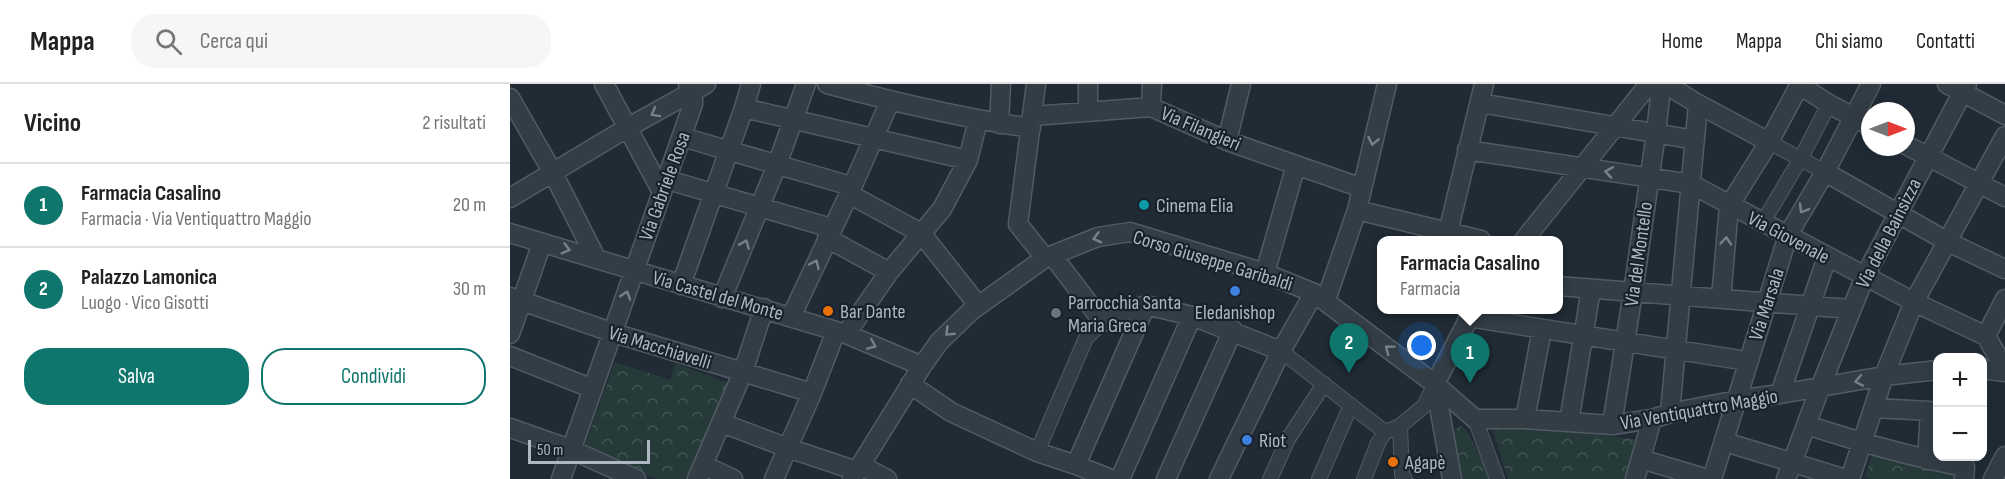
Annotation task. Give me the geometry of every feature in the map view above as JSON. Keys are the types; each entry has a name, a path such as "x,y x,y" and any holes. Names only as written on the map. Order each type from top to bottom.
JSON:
{"street":[{"path":"604,84 627,128 665,186 714,193 760,206 829,233 889,272"},
{"path":"681,285 751,84"},
{"path":"722,298 777,165 806,84"},
{"name":"Via Filangieri","path":"827,84 881,94 999,124 1032,122 1088,112 1151,107 1227,141 1362,188"},
{"path":"999,124 1001,84"},
{"path":"1036,84 1018,224 1048,256 1102,322"},
{"path":"1088,84 1088,112"},
{"path":"1151,107 1152,84"},
{"path":"1227,141 1241,84"},
{"path":"1219,479 1281,351 1320,296 1357,210 1387,84"},
{"path":"1448,232 1484,84"},
{"path":"1527,236 1649,84"},
{"name":"Via del Montello","path":"1612,425 1656,133 1660,98 1656,84"},
{"path":"1665,84 1948,242 2005,269"},
{"path":"1721,299 1729,206 1769,142 1799,84 1861,122"},
{"name":"Via Marsala","path":"1710,479 1725,442 1788,235 1825,172 1871,84"},
{"path":"510,198 696,87"},
{"name":"Via Gabriele Rosa","path":"561,479 682,137 696,87"},
{"path":"1959,87 2005,115"},
{"name":"Via della Bainsizza","path":"1789,471 1865,276 1928,156 1959,87"},
{"path":"791,317 874,138 881,94"},
{"path":"510,98 553,173 596,258"},
{"path":"1480,103 1695,140"},
{"path":"1671,413 1698,104"},
{"path":"1763,222 1801,158 1829,104"},
{"path":"744,108 968,160"},
{"path":"774,479 841,332 942,209 968,160 978,120"},
{"path":"1725,442 1789,471 1848,479 1863,443 1884,376 1914,302 2005,136"},
{"path":"682,137 777,165 850,190 921,233 978,305"},
{"name":"Via Giovenale","path":"1467,150 1691,184 1914,302 1986,336"},
{"path":"1915,150 2005,197"},
{"path":"1265,273 1296,165"},
{"path":"1357,210 1464,236"},
{"name":"Corso Giuseppe Garibaldi","path":"856,472 910,384 939,342 978,305 1048,256 1098,237 1130,232 1265,273 1320,296 1436,384"},
{"name":"Via Castel del Monte","path":"510,233 841,332 922,366"},
{"path":"510,334 516,299 542,243"},
{"path":"1780,394 1827,257"},
{"path":"1563,286 1851,309"},
{"path":"1569,422 1590,289"},
{"name":"Via Macchiavelli","path":"516,299 614,333 812,393"},
{"path":"2005,299 1986,336 2005,370"},
{"path":"1076,465 1146,305"},
{"path":"1037,452 1086,338 1102,322 1128,310 1146,305 1192,316 1233,330 1281,351 1385,432"},
{"path":"734,479 700,472 743,372 764,308"},
{"path":"1364,479 1378,443 1385,432 1400,426 1424,406 1471,314"},
{"path":"1475,314 1542,329 1748,361"},
{"path":"1120,479 1192,316"},
{"path":"1526,418 1542,329"},
{"path":"1166,479 1233,330"},
{"path":"510,356 593,389"},
{"path":"1987,369 2005,370"},
{"name":"Via Ventiquattro Maggio","path":"1475,419 1526,418 1612,425 1652,419 1737,399 1933,371"},
{"path":"910,384 951,412 1037,452 1111,479"},
{"path":"1270,479 1288,439 1324,384"},
{"path":"1436,384 1475,419 1497,479"},
{"path":"1436,384 1452,479"},
{"path":"1319,479 1351,405"},
{"path":"1874,408 1930,411 1927,460"},
{"path":"1635,479 1652,419"},
{"path":"722,423 856,472 887,479"},
{"path":"1807,425 1964,473"},
{"path":"1400,426 1402,475 1405,479"},
{"path":"510,428 570,449 636,479"},
{"path":"1993,479 2005,456"},
{"path":"1641,459 1710,479"}],"green space":[{"path":"615,362 670,380 675,363 729,383 689,479 656,479 584,447"},
{"path":"1461,426 1468,432 1491,479 1463,479 1453,431"},
{"path":"1492,428 1546,429 1634,439 1638,444 1628,479 1508,479"},
{"path":"1873,452 1960,473 1960,479 1872,479 1865,477"}],"place":[{"name":"Cinema Elia","path":"1144,205"},
{"name":"Eledanishop","path":"1235,291"},
{"name":"Bar Dante","path":"828,311"},
{"name":"Parrocchia Santa Maria Greca","path":"1056,313"},
{"name":"Palazzo Lamonica","path":"1349,373"},
{"name":"Farmacia Casalino","path":"1470,383"},
{"name":"Riot","path":"1247,440"},
{"name":"Agapè","path":"1393,462"}]}
